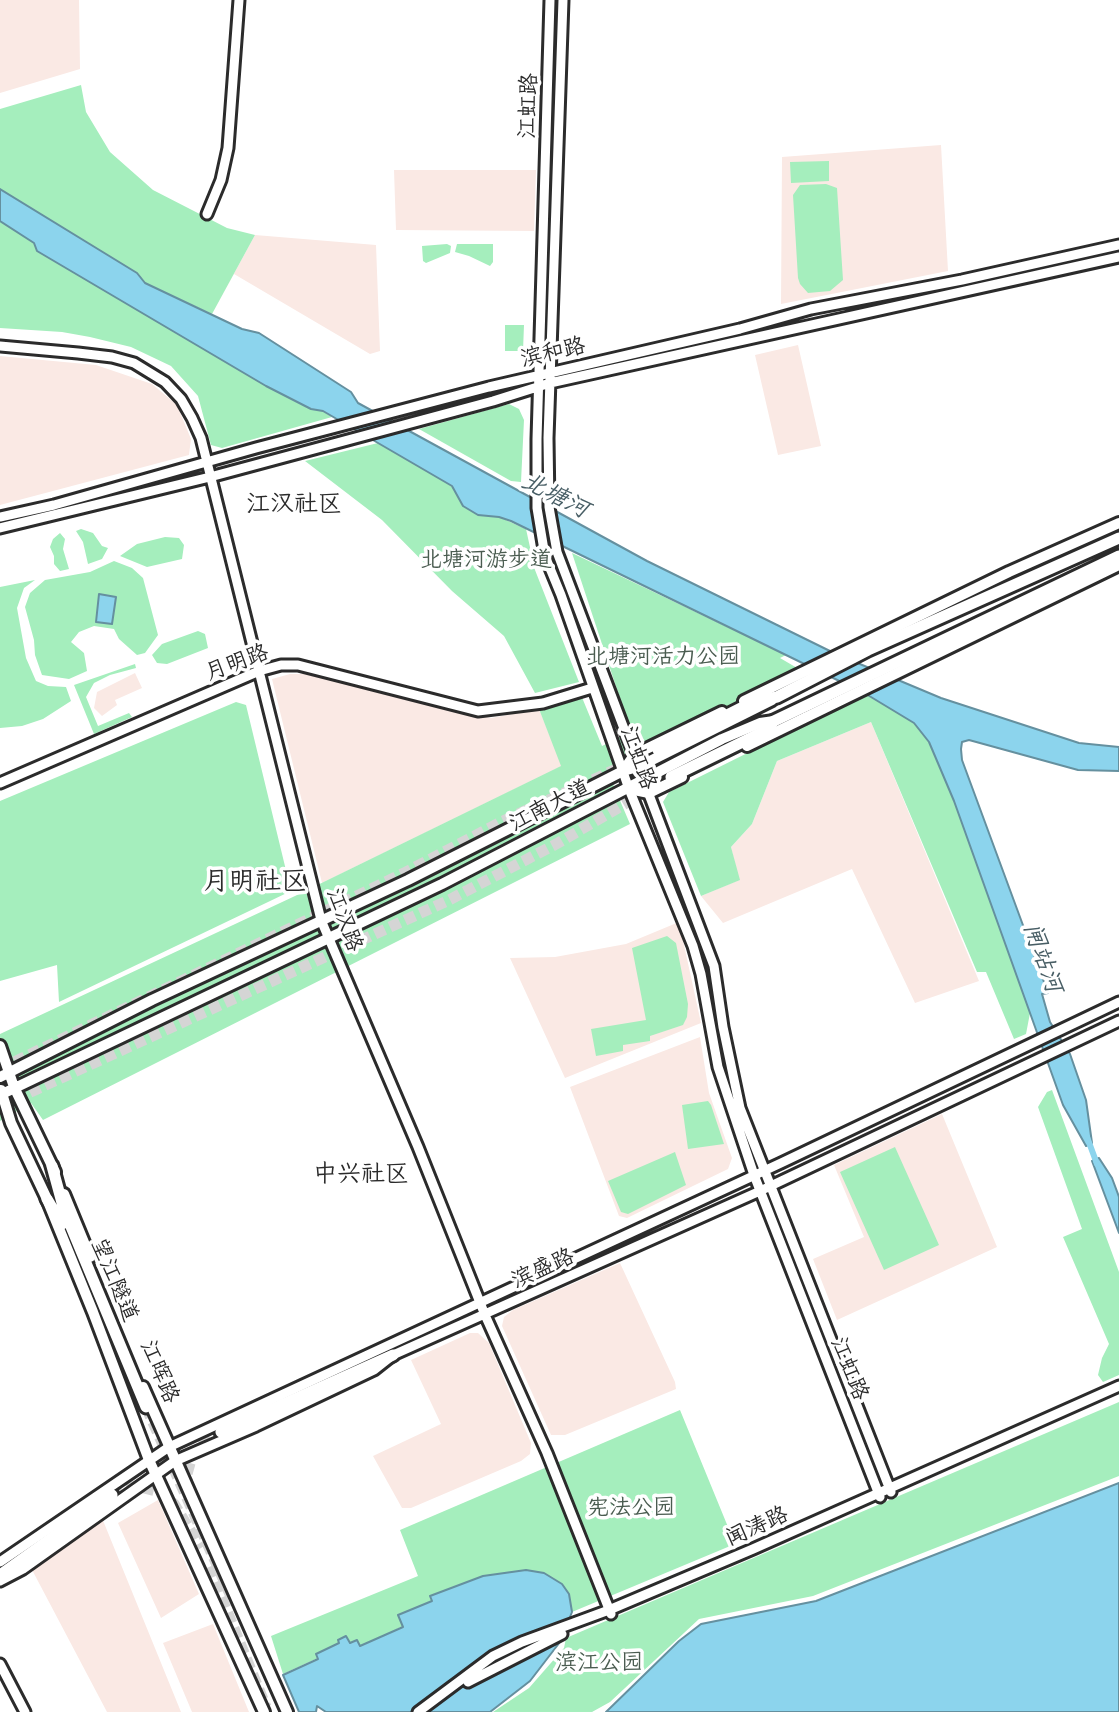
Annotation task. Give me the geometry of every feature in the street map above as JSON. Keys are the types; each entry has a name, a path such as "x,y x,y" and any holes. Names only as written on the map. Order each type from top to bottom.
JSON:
{"highway":[{"name":"江南大道","path":"777,697 921,621 1119,538"},
{"name":"江南大道","path":"774,721 804,712 1094,572 1119,556"},
{"path":"658,750 753,702 777,697"},
{"path":"671,777 765,731 774,721"},
{"name":"望江隧道","path":"47,1199 56,1212 143,1408 64,1210 52,1166"},
{"path":"221,1432 393,1355"},
{"path":"0,1578 112,1495"}],"main road":[{"path":"207,214 221,180 228,148 239,0"},
{"name":"江虹路","path":"543,438 538,388 550,0"},
{"name":"江虹路","path":"563,0 550,378 537,508 545,556 566,593 634,755 714,966 735,1089 890,1490"},
{"name":"滨和路","path":"0,528 210,477 493,401 538,388 550,378 811,309 1119,245"},
{"name":"滨和路","path":"0,517 539,375 550,378 1119,257"},
{"name":"江汉路","path":"0,346 112,357 151,372 165,382 187,408 201,438 321,920 485,1315 547,1453 610,1612"},
{"path":"623,771 634,755 778,684 921,621 1069,545 1119,523"},
{"path":"1069,545 1073,558"},
{"path":"1094,572 1119,565"},
{"name":"江虹路","path":"566,593 592,688 693,946 718,1067 754,1175 879,1494"},
{"name":"月明路","path":"0,783 259,671 281,665 298,665 478,711 543,703 592,688"},
{"name":"江南大道","path":"5,1074 152,1000 481,845 623,771 638,767 777,697"},
{"path":"629,789 649,793 804,712"},
{"name":"江南大道","path":"1,1093 329,938 629,789 722,739 760,723 774,721"},
{"name":"滨盛路","path":"0,1562 169,1447 1119,1002"},
{"name":"滨盛路","path":"0,1578 23,1569 175,1461 374,1370 393,1355 772,1186 1119,1021"},
{"name":"江晖路","path":"0,1046 5,1074 52,1166 175,1461 287,1712"},
{"name":"江晖路","path":"1,1093 11,1123 47,1199 149,1460 264,1712"},
{"name":"闻涛路","path":"890,1490 1119,1386"},
{"name":"闻涛路","path":"418,1712 493,1656 522,1642 610,1612 1119,1392"},
{"name":"闻涛路","path":"428,1712 468,1682 570,1628"},
{"path":"0,1664 25,1712"}],"shaded area":[{"path":"0,0 79,0 80,69 0,93"},
{"path":"941,145 948,271 781,304 782,157"},
{"path":"394,170 536,170 534,231 396,230"},
{"path":"255,235 376,245 380,351 370,354 234,274 212,314"},
{"path":"798,345 821,446 778,455 755,355"},
{"path":"0,356 96,365 152,384 177,405 191,439 189,455 0,505"},
{"path":"135,673 142,688 115,700 117,705 102,716 94,708 97,692"},
{"path":"304,674 491,718 539,709 562,766 322,883 272,679"},
{"path":"871,722 979,981 915,1003 852,869 723,923 701,896 739,880 731,847 752,824 777,761"},
{"path":"679,922 701,1023 565,1078 510,958 555,957 626,944"},
{"path":"700,1037 709,1093 732,1158 728,1169 627,1218 619,1216 570,1087"},
{"path":"942,1114 997,1247 837,1320 813,1259 864,1237 834,1165"},
{"path":"620,1263 676,1389 565,1435 551,1435 502,1326 504,1317 513,1310"},
{"path":"470,1333 478,1333 489,1343 531,1443 530,1454 521,1461 411,1508 402,1508 373,1456 441,1424 411,1360"},
{"path":"158,1500 199,1594 161,1618 118,1523"},
{"path":"102,1518 181,1712 107,1712 30,1566"},
{"path":"213,1624 249,1712 192,1712 163,1643"}],"green space":[{"path":"81,85 86,112 110,152 153,190 227,228 255,235 212,314 145,283 137,273 0,189 0,109"},
{"path":"829,161 829,181 791,183 790,162"},
{"path":"826,184 837,188 843,280 830,291 808,293 798,278 793,195 800,185"},
{"path":"0,221 34,243 37,251 266,386 332,417 222,448 211,445 198,396 171,366 131,347 90,337 0,328"},
{"path":"457,244 493,244 493,262 490,266 455,252"},
{"path":"422,246 451,246 450,253 426,263 423,261"},
{"path":"505,325 524,325 523,351 505,351"},
{"path":"509,404 519,409 524,420 521,482 511,481 419,429"},
{"name":"北塘河游步道","path":"378,443 452,486 463,506 478,515 499,517 526,529 535,570 579,682 535,693 504,636 452,591 382,520 305,461"},
{"path":"81,529 93,533 102,546 108,548 102,559 88,564 83,542 76,531"},
{"path":"60,533 65,539 63,549 69,569 60,571 54,564 50,547"},
{"path":"165,537 179,538 184,545 182,559 147,567 120,556 137,544"},
{"name":"北塘河活力公园","path":"572,553 786,655 780,658 804,672 607,770 630,824 43,1120 31,1103 0,1121 0,1034 295,896 561,766 539,709 581,695 602,746 631,732"},
{"path":"114,561 132,568 143,578 158,635 145,653 137,655 119,639 114,629 94,626 79,632 71,642 84,653 87,671 69,679 42,675 25,607 30,593 45,580 90,572"},
{"path":"35,580 24,588 17,608 26,658 36,681 48,686 66,687 71,701 43,719 22,726 0,728 0,587"},
{"path":"198,631 205,634 208,648 167,664 157,663 152,655 162,644"},
{"path":"135,664 136,668 94,683 86,697 98,726 129,713 132,717 94,734 74,685"},
{"path":"866,694 914,723 929,741 954,801 1030,1013 1026,1034 1014,1039 986,972 977,972 871,722 777,761 752,824 731,847 740,880 701,896 663,802 669,792"},
{"path":"236,702 246,705 291,891 59,1002 57,965 0,981 0,801"},
{"path":"667,936 676,943 688,1004 683,1025 650,1036 650,1041 623,1045 623,1051 596,1056 591,1029 646,1020 632,948"},
{"path":"1052,1090 1119,1272 1119,1375 1103,1382 1098,1375 1109,1344 1063,1237 1082,1229 1038,1107 1047,1092"},
{"path":"708,1101 724,1144 688,1149 682,1105"},
{"path":"895,1147 939,1245 884,1270 840,1172"},
{"path":"675,1152 686,1185 628,1214 621,1212 608,1181"},
{"name":"滨江公园","path":"1119,1402 1119,1476 813,1596 699,1619 610,1702 592,1712 493,1712 529,1688 564,1648 566,1638"},
{"name":"宪法公园","path":"680,1410 735,1544 572,1612 569,1594 544,1573 526,1570 483,1576 431,1596 433,1601 399,1615 403,1626 360,1647 350,1644 346,1637 338,1639 339,1643 316,1654 318,1658 283,1674 271,1636 418,1576 400,1530"}],"water":[{"path":"0,189 137,273 145,283 242,329 259,333 351,392 358,403 647,561 836,654 941,698 1079,743 1119,747 1119,771 1078,770 969,740 962,742 961,749 962,760 1048,993 1042,994 1050,1022 1070,1054 1086,1100 1092,1143 1086,1146 1063,1105 954,801 929,742 914,723 866,694 511,521 478,515 463,506 452,486 323,411 311,409 266,386 37,251 34,243 0,221"},
{"path":"99,594 116,597 112,624 96,622"},
{"path":"1099,1158 1112,1178 1119,1197 1119,1233 1092,1161"},
{"path":"1119,1483 1119,1712 606,1712 679,1641 701,1624 816,1601"},
{"path":"526,1570 544,1573 562,1584 569,1594 572,1612 560,1642 530,1681 490,1712 326,1712 317,1706 316,1712 299,1712 283,1675 318,1659 316,1654 339,1643 338,1640 346,1636 350,1643 357,1640 360,1646 403,1627 398,1615 432,1601 430,1596 483,1576"}],"waterway":[{"name":"闸站河","path":"1087,1137 1097,1164"}],"tunnel":[{"path":"0,1069 404,873 503,821 658,750"},
{"path":"0,1106 449,900 558,843 640,795"},
{"path":"146,1407 234,1603"},
{"path":"188,1490 187,1474 192,1456 203,1443 221,1432"},
{"path":"112,1495 136,1486 160,1492 174,1504 201,1548"},
{"path":"209,1567 266,1707"}],"district":[{"name":"江汉社区","path":"294,505"},
{"name":"月明社区","path":"255,882"},
{"name":"中兴社区","path":"361,1175"}],"water label":[{"name":"北塘河","path":"555,496"}]}
